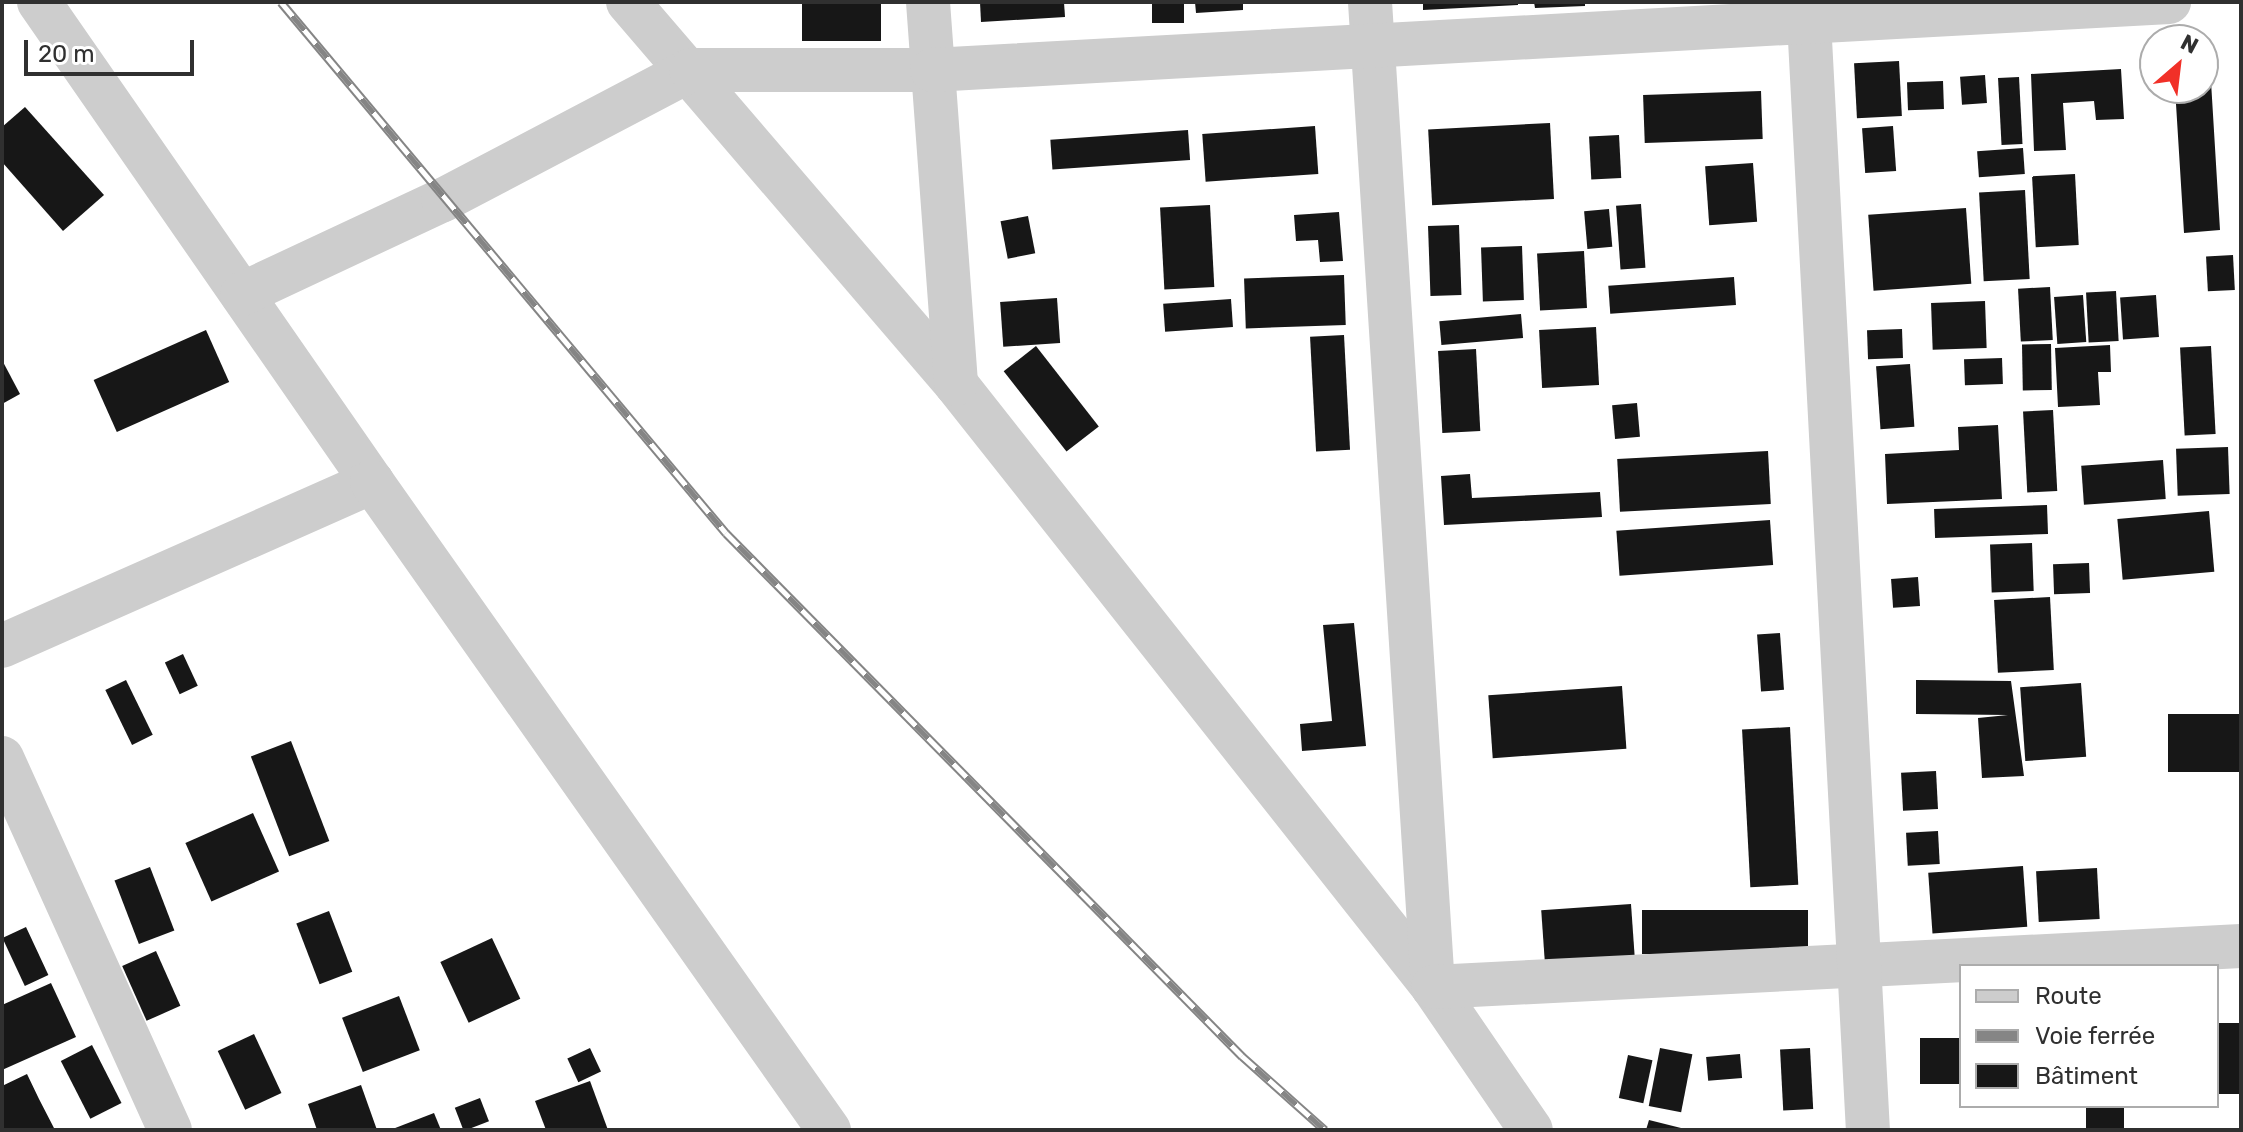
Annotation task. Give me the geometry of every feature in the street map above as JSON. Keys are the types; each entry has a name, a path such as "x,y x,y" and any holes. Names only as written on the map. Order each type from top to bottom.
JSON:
{"street":[{"path":"39,2 372,482 829,1130"},
{"path":"628,2 691,70 956,384 1433,987 1531,1130"},
{"path":"928,2 956,384"},
{"path":"1370,2 1433,987"},
{"path":"242,294 443,200 691,70 932,70 1372,45 1809,10 2169,2"},
{"path":"1809,10 1868,1130"},
{"path":"2,646 372,482"},
{"path":"2,758 170,1130"},
{"path":"1433,987 2241,946"}],"building":[{"path":"802,2 881,2 881,41 802,41"},
{"path":"980,2 1064,2 1065,17 981,22"},
{"path":"1152,2 1184,2 1184,23 1152,23"},
{"path":"1195,2 1243,2 1243,10 1196,13"},
{"path":"1423,2 1518,2 1518,5 1423,10"},
{"path":"1534,2 1585,2 1585,6 1535,8"},
{"path":"1899,61 1902,116 1857,118 1854,63"},
{"path":"2121,69 2124,119 2096,120 2094,101 2063,103 2066,150 2034,151 2031,74"},
{"path":"1985,75 1987,103 1962,105 1960,77"},
{"path":"2019,77 2023,144 2002,145 1998,78"},
{"path":"1943,81 1944,109 1908,110 1907,82"},
{"path":"1761,91 1763,139 1645,143 1643,95"},
{"path":"2176,104 2212,104 2220,230 2184,233"},
{"path":"25,107 104,195 63,231 2,162 2,127"},
{"path":"1550,123 1554,199 1432,205 1428,129"},
{"path":"1315,126 1318,174 1206,182 1202,134"},
{"path":"1893,126 1896,171 1865,173 1862,128"},
{"path":"1188,130 1190,160 1052,170 1050,140"},
{"path":"1619,135 1621,178 1591,180 1589,137"},
{"path":"2023,148 2025,174 1979,177 1977,151"},
{"path":"1753,163 1757,222 1709,225 1705,166"},
{"path":"2075,174 2079,245 2036,247 2032,176"},
{"path":"2025,190 2030,279 1984,281 1979,192"},
{"path":"1641,204 1645,268 1621,270 1616,206"},
{"path":"1210,205 1214,287 1164,290 1160,208"},
{"path":"1966,208 1971,284 1874,291 1868,215"},
{"path":"1609,209 1612,247 1587,249 1584,211"},
{"path":"1339,212 1343,261 1320,262 1318,240 1296,241 1294,215"},
{"path":"1028,216 1035,253 1008,259 1001,221"},
{"path":"1459,225 1461,295 1430,296 1428,226"},
{"path":"1522,246 1524,300 1483,301 1481,247"},
{"path":"1584,251 1587,308 1540,310 1537,253"},
{"path":"2233,255 2235,290 2208,291 2206,256"},
{"path":"1344,275 1346,325 1246,328 1244,278"},
{"path":"1734,277 1736,305 1610,314 1608,286"},
{"path":"2050,287 2053,340 2021,342 2018,289"},
{"path":"2116,291 2119,341 2089,343 2086,293"},
{"path":"2083,295 2086,342 2057,344 2054,297"},
{"path":"2156,295 2159,337 2123,339 2120,298"},
{"path":"1057,298 1060,343 1003,347 1000,302"},
{"path":"1231,299 1233,327 1165,332 1163,304"},
{"path":"1985,301 1987,348 1933,350 1931,303"},
{"path":"1521,314 1523,338 1441,345 1439,321"},
{"path":"1596,327 1599,385 1542,388 1539,330"},
{"path":"1902,329 1903,358 1868,359 1867,330"},
{"path":"206,330 229,382 117,432 94,380"},
{"path":"1344,335 1350,450 1316,452 1310,337"},
{"path":"2051,344 2052,390 2023,390 2022,345"},
{"path":"2110,345 2111,372 2098,372 2100,405 2058,407 2055,348"},
{"path":"1036,346 1099,426 1066,452 1004,371"},
{"path":"2211,346 2216,434 2185,436 2180,348"},
{"path":"1476,349 1480,431 1442,433 1438,351"},
{"path":"2002,358 2003,384 1965,385 1964,359"},
{"path":"2,360 20,394 2,404"},
{"path":"1910,364 1914,427 1880,429 1876,366"},
{"path":"1637,403 1640,437 1615,439 1612,405"},
{"path":"2053,410 2057,491 2027,492 2023,412"},
{"path":"1998,425 2002,499 1887,504 1885,454 1959,450 1958,427"},
{"path":"2228,447 2230,494 2178,496 2176,449"},
{"path":"1768,451 1771,504 1620,512 1617,459"},
{"path":"2163,460 2166,499 2084,505 2081,466"},
{"path":"1470,474 1472,498 1600,492 1602,517 1444,525 1441,476"},
{"path":"2047,505 2048,534 1935,538 1934,509"},
{"path":"2209,511 2214,572 2123,580 2117,519"},
{"path":"1770,520 1773,565 1620,576 1616,531"},
{"path":"2032,543 2034,591 1992,592 1990,544"},
{"path":"2089,563 2090,593 2054,594 2053,564"},
{"path":"1918,577 1920,606 1893,608 1891,579"},
{"path":"2050,597 2054,670 1998,673 1994,600"},
{"path":"1354,623 1366,746 1302,751 1300,724 1332,721 1323,625"},
{"path":"1780,633 1784,690 1761,691 1757,635"},
{"path":"183,654 198,686 180,694 165,662"},
{"path":"126,680 153,735 132,745 105,690"},
{"path":"1916,680 2011,681 2024,776 1982,778 1978,718 2008,715 1916,714"},
{"path":"2081,683 2086,757 2025,761 2020,687"},
{"path":"1622,686 1626,749 1493,758 1488,695"},
{"path":"2168,714 2241,714 2241,772 2168,772"},
{"path":"1790,727 1798,885 1750,887 1742,730"},
{"path":"291,741 329,841 289,856 251,756"},
{"path":"1936,771 1938,809 1903,811 1901,773"},
{"path":"253,813 279,871 211,902 185,843"},
{"path":"1938,831 1940,864 1908,866 1906,833"},
{"path":"2023,866 2027,927 1932,933 1928,873"},
{"path":"150,867 174,930 139,944 115,881"},
{"path":"2097,868 2100,919 2039,922 2036,871"},
{"path":"1631,904 1635,956 1545,962 1541,910"},
{"path":"1642,910 1808,910 1808,954 1642,954"},
{"path":"329,911 352,972 320,984 296,924"},
{"path":"26,927 48,975 25,986 2,938"},
{"path":"492,938 520,999 469,1023 440,962"},
{"path":"156,951 180,1006 147,1021 122,966"},
{"path":"51,983 76,1037 2,1070 2,1005"},
{"path":"399,996 420,1050 363,1072 342,1018"},
{"path":"2219,1023 2241,1023 2241,1094 2219,1094"},
{"path":"254,1034 281,1093 245,1110 218,1051"},
{"path":"1920,1038 1959,1038 1959,1084 1920,1084"},
{"path":"92,1045 122,1103 90,1119 61,1061"},
{"path":"590,1048 601,1072 578,1082 567,1059"},
{"path":"1660,1048 1692,1054 1681,1112 1649,1106"},
{"path":"1810,1048 1813,1109 1783,1110 1780,1050"},
{"path":"1740,1054 1742,1078 1708,1081 1706,1057"},
{"path":"1628,1055 1652,1060 1643,1103 1619,1098"},
{"path":"27,1074 55,1130 2,1130 2,1086"},
{"path":"590,1081 608,1130 546,1130 535,1101"},
{"path":"361,1085 377,1130 317,1130 308,1104"},
{"path":"480,1098 489,1121 463,1130 455,1108"},
{"path":"2086,1108 2124,1108 2124,1130 2086,1130"},
{"path":"434,1113 441,1130 390,1130"},
{"path":"1649,1120 1685,1129 1685,1130 1646,1130"}],"railway":[{"path":"281,2 726,533 1242,1056 1325,1130"}]}
